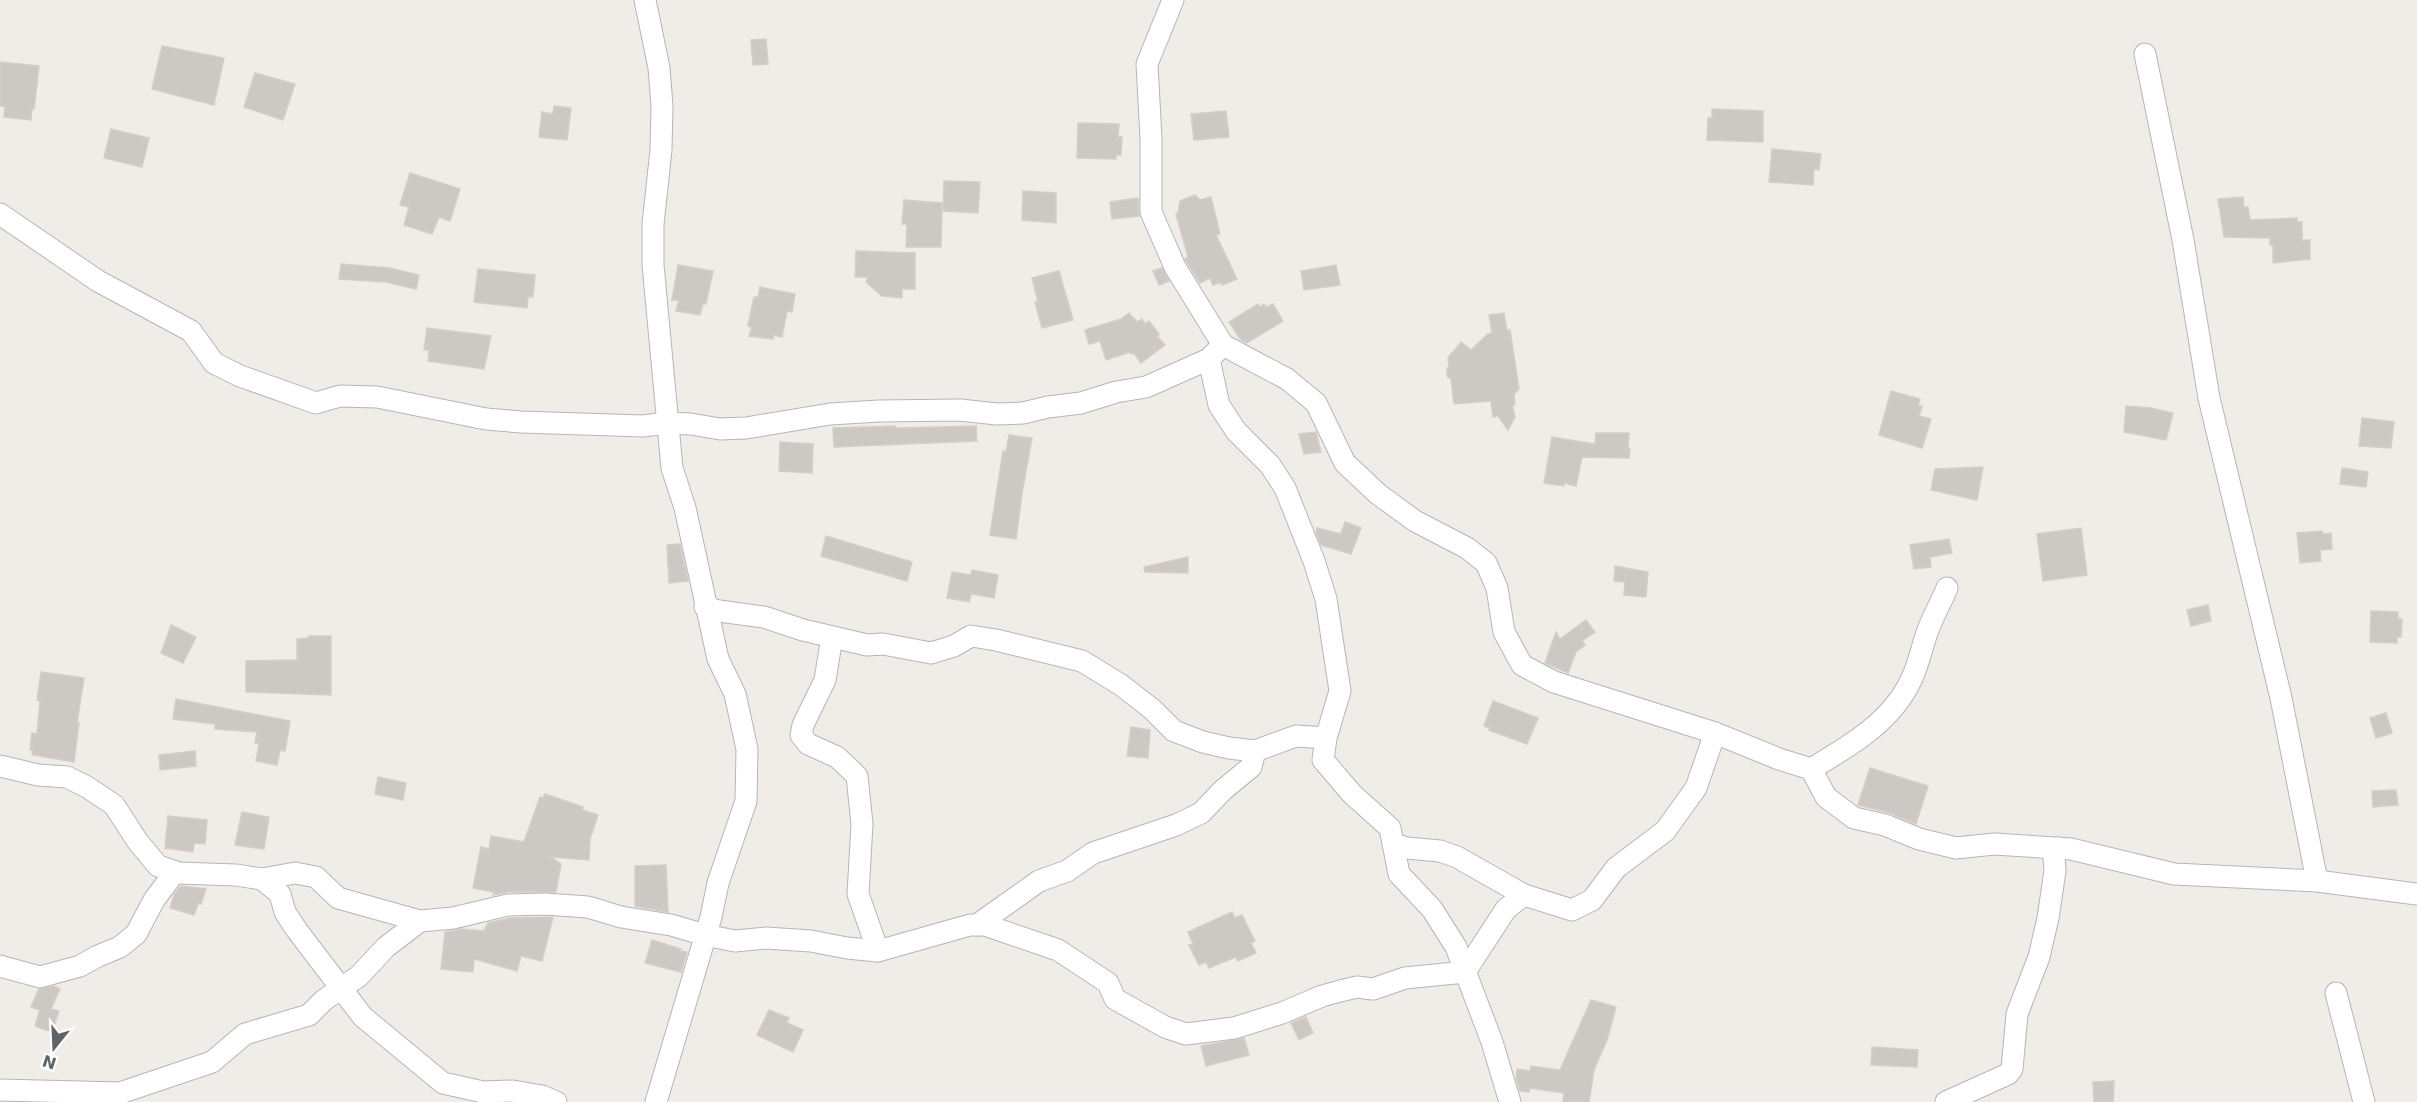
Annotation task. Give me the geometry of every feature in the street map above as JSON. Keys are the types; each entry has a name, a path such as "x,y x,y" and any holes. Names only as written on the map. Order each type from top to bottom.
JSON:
{"street":[{"path":"645,0 659,68 662,106 661,150 653,224 653,264 672,468 685,508 718,659 735,694 747,749 746,801 718,883 656,1102"},
{"path":"1173,0 1147,64 1151,139 1149,182 1151,212 1216,352 1215,392 1219,405 1236,431 1270,465 1285,488 1326,599 1340,691 1326,738 1323,760 1352,794 1390,828 1399,874 1432,909 1456,947 1492,1042 1510,1102"},
{"path":"2145,54 2183,240 2209,398 2279,687 2317,881"},
{"path":"0,214 98,281 191,332 214,363 240,376 316,403 340,396 377,397 420,404 447,412 521,422 643,426 667,423 720,429 789,422 830,414 879,411 960,410 997,414 1023,413 1081,403 1116,392 1146,387 1216,352 1287,379 1316,403 1345,463 1378,494 1415,521 1467,548 1486,563 1497,588 1504,632 1522,665 1554,682 1715,733 1779,759 1811,769 1826,797 1854,818 1885,825 1919,839 1956,848 1994,844 2071,849 2174,874 2317,881 2417,894"},
{"path":"1185,368 1203,386 1215,392"},
{"path":"1811,769 1844,751 1892,711 1902,699 1912,678 1928,629 1947,588"},
{"path":"705,607 764,617 803,630 867,645 884,644 931,653 954,646 971,636 1082,661 1121,685 1152,709 1174,731 1203,742 1229,748 1255,751 1296,736 1326,738"},
{"path":"832,637 827,655 825,680 803,725 801,735 808,744 837,757 857,776 862,824 858,894 878,951"},
{"path":"1393,844 1407,848 1440,851 1457,857 1524,895 1572,910 1592,900 1616,868 1665,831 1696,788 1715,733"},
{"path":"0,766 38,775 67,777 87,787 114,805 138,842 158,866 175,872 236,875 262,879 295,873 316,877 338,898 420,921 453,918 508,905 545,904 588,907 735,941 766,938 812,941 878,951 924,937 977,925 1039,881 1067,871 1093,853 1176,825 1201,813 1223,790 1251,767 1255,751"},
{"path":"1946,1102 2008,1074 2012,1069 2017,1014 2041,948 2055,871 2054,857 2058,848"},
{"path":"0,966 40,977 80,966 120,947 136,934 154,900 175,872"},
{"path":"262,879 280,894 285,912 296,929 363,1017 443,1083 483,1092 513,1090 542,1096 556,1102"},
{"path":"1465,972 1506,909 1524,895"},
{"path":"0,1090 117,1098 212,1062 245,1034 309,1015 341,987 359,976 386,947 420,921"},
{"path":"977,925 1001,930 1058,950 1108,983 1115,999 1165,1027 1186,1034 1234,1028 1282,1013 1322,996 1357,987 1373,989 1406,978 1465,972"},
{"path":"2336,993 2364,1102"}],"building":[{"path":"766,39 768,64 753,65 751,40"},
{"path":"162,46 224,58 214,105 152,89"},
{"path":"0,62 39,66 31,120 4,117 5,106 0,106"},
{"path":"255,73 295,84 283,120 244,107"},
{"path":"554,106 571,108 567,140 539,137 542,112 553,114"},
{"path":"1712,109 1763,111 1763,142 1707,140 1708,118 1712,118"},
{"path":"1226,111 1229,137 1194,140 1191,114"},
{"path":"1078,123 1119,124 1118,137 1122,137 1121,155 1116,155 1116,159 1077,158"},
{"path":"111,129 149,138 142,167 104,158"},
{"path":"1772,149 1821,154 1819,170 1814,169 1813,185 1769,182"},
{"path":"410,173 460,189 450,221 439,217 432,234 404,225 409,207 400,205"},
{"path":"944,181 980,182 978,213 943,211"},
{"path":"1023,191 1056,193 1056,223 1022,220"},
{"path":"1195,195 1200,200 1211,197 1220,234 1216,235 1237,279 1222,285 1221,282 1213,285 1210,278 1200,283 1185,259 1188,257 1176,214 1180,201"},
{"path":"2243,197 2244,207 2248,207 2250,220 2297,218 2297,222 2302,222 2302,240 2310,240 2310,259 2273,263 2273,245 2270,245 2270,238 2224,237 2218,199"},
{"path":"1138,198 1139,216 1112,219 1110,202"},
{"path":"904,200 942,203 941,247 906,247 907,224 902,224"},
{"path":"856,251 915,253 915,289 902,289 902,298 882,296 866,282 868,277 855,277"},
{"path":"341,264 390,268 419,275 416,289 386,282 339,279"},
{"path":"678,265 713,271 706,304 703,303 700,315 676,311 679,300 672,300"},
{"path":"1336,265 1340,285 1304,290 1301,271"},
{"path":"1162,268 1169,281 1159,285 1153,271"},
{"path":"478,269 535,275 533,297 528,297 527,308 474,302"},
{"path":"1059,271 1073,320 1042,328 1032,278"},
{"path":"760,287 795,294 792,312 787,311 782,337 774,335 773,339 749,336 752,327 748,326 754,297 758,297"},
{"path":"1258,304 1260,307 1264,304 1266,307 1273,304 1283,321 1247,343 1241,340 1229,322"},
{"path":"1129,313 1137,322 1142,319 1145,324 1149,321 1165,345 1141,363 1134,353 1130,352 1106,360 1100,341 1089,344 1085,330 1121,319"},
{"path":"1504,313 1507,331 1510,330 1519,389 1514,394 1515,405 1512,405 1515,417 1508,430 1498,416 1493,417 1491,401 1454,404 1451,379 1447,376 1448,358 1461,342 1471,350 1492,333 1489,315"},
{"path":"427,328 491,336 484,369 428,361 429,350 424,350"},
{"path":"1891,391 1920,399 1918,405 1922,406 1919,416 1931,419 1922,448 1879,435"},
{"path":"2126,406 2173,413 2166,440 2124,432"},
{"path":"2362,418 2394,422 2391,448 2359,446"},
{"path":"895,426 895,428 976,426 977,441 834,447 833,428"},
{"path":"1316,432 1321,452 1304,454 1299,434"},
{"path":"1596,433 1629,433 1628,448 1625,449 1630,449 1629,458 1582,457 1576,486 1564,483 1564,486 1544,483 1552,437 1595,444"},
{"path":"1009,435 1032,438 1016,539 990,535 1003,451 1006,452"},
{"path":"780,442 813,444 812,473 779,471"},
{"path":"1983,467 1977,500 1931,490 1935,469"},
{"path":"2342,468 2368,472 2366,487 2340,484"},
{"path":"1345,522 1361,528 1351,554 1321,545 1316,532 1317,528 1341,534"},
{"path":"2081,528 2087,575 2043,581 2037,534"},
{"path":"2322,531 2323,534 2331,533 2332,549 2320,550 2321,561 2300,563 2297,533"},
{"path":"826,536 912,562 907,581 821,556"},
{"path":"1949,539 1952,553 1930,557 1931,567 1914,569 1910,545"},
{"path":"680,544 688,581 669,583 667,545"},
{"path":"1188,557 1188,573 1145,572 1144,567"},
{"path":"1615,566 1648,572 1646,597 1624,595 1625,582 1614,581"},
{"path":"972,570 998,575 994,598 971,594 969,602 947,598 952,572 971,575"},
{"path":"2208,605 2211,621 2191,626 2187,610"},
{"path":"2371,611 2398,612 2398,619 2402,619 2401,637 2397,637 2397,643 2370,642"},
{"path":"1586,620 1595,632 1582,641 1585,645 1576,652 1568,673 1545,663 1556,632 1560,639"},
{"path":"171,625 196,637 183,663 161,653"},
{"path":"309,636 331,636 331,695 246,692 246,661 297,660 297,639 309,638"},
{"path":"41,672 84,678 74,762 32,755 33,751 30,750 32,733 37,734 40,701 37,700"},
{"path":"176,699 290,721 285,751 280,750 277,765 256,761 259,743 255,743 257,732 215,729 215,724 173,719"},
{"path":"1493,701 1538,718 1527,744 1484,726"},
{"path":"2386,713 2392,733 2376,738 2370,718"},
{"path":"1131,727 1150,730 1148,758 1127,756"},
{"path":"195,751 196,766 160,770 159,755"},
{"path":"1870,768 1928,786 1916,824 1890,813 1858,805"},
{"path":"378,777 406,783 403,800 375,794"},
{"path":"2396,790 2398,805 2373,807 2372,791"},
{"path":"545,794 583,807 582,810 598,815 590,839 589,860 551,857 561,864 556,892 508,892 493,895 494,892 473,888 481,847 489,849 491,836 524,842 540,797 543,798"},
{"path":"242,812 269,817 264,849 235,845"},
{"path":"168,816 207,820 205,844 194,843 193,852 165,848"},
{"path":"666,865 668,912 635,906 635,866"},
{"path":"181,886 206,889 194,915 170,908 174,895"},
{"path":"1232,912 1235,918 1242,915 1255,941 1251,943 1256,953 1238,961 1236,957 1209,968 1206,962 1199,965 1189,945 1193,944 1188,932"},
{"path":"553,917 542,961 521,956 517,971 474,959 473,972 441,969 445,932 462,929 484,931 488,923 510,918"},
{"path":"652,940 687,952 681,972 645,963"},
{"path":"54,986 60,989 51,1009 59,1011 52,1032 35,1026 40,1010 31,1007 39,989"},
{"path":"1591,1000 1616,1007 1607,1040 1594,1070 1589,1102 1563,1102 1564,1093 1530,1088 1529,1092 1520,1091 1516,1078 1517,1069 1530,1071 1531,1066 1560,1070"},
{"path":"769,1010 789,1018 787,1023 803,1030 793,1052 757,1035"},
{"path":"1306,1017 1313,1033 1299,1040 1291,1023"},
{"path":"1244,1038 1249,1055 1206,1066 1201,1046"},
{"path":"1872,1047 1918,1050 1917,1067 1871,1065"},
{"path":"2114,1081 2113,1102 2094,1102 2093,1082"}]}
